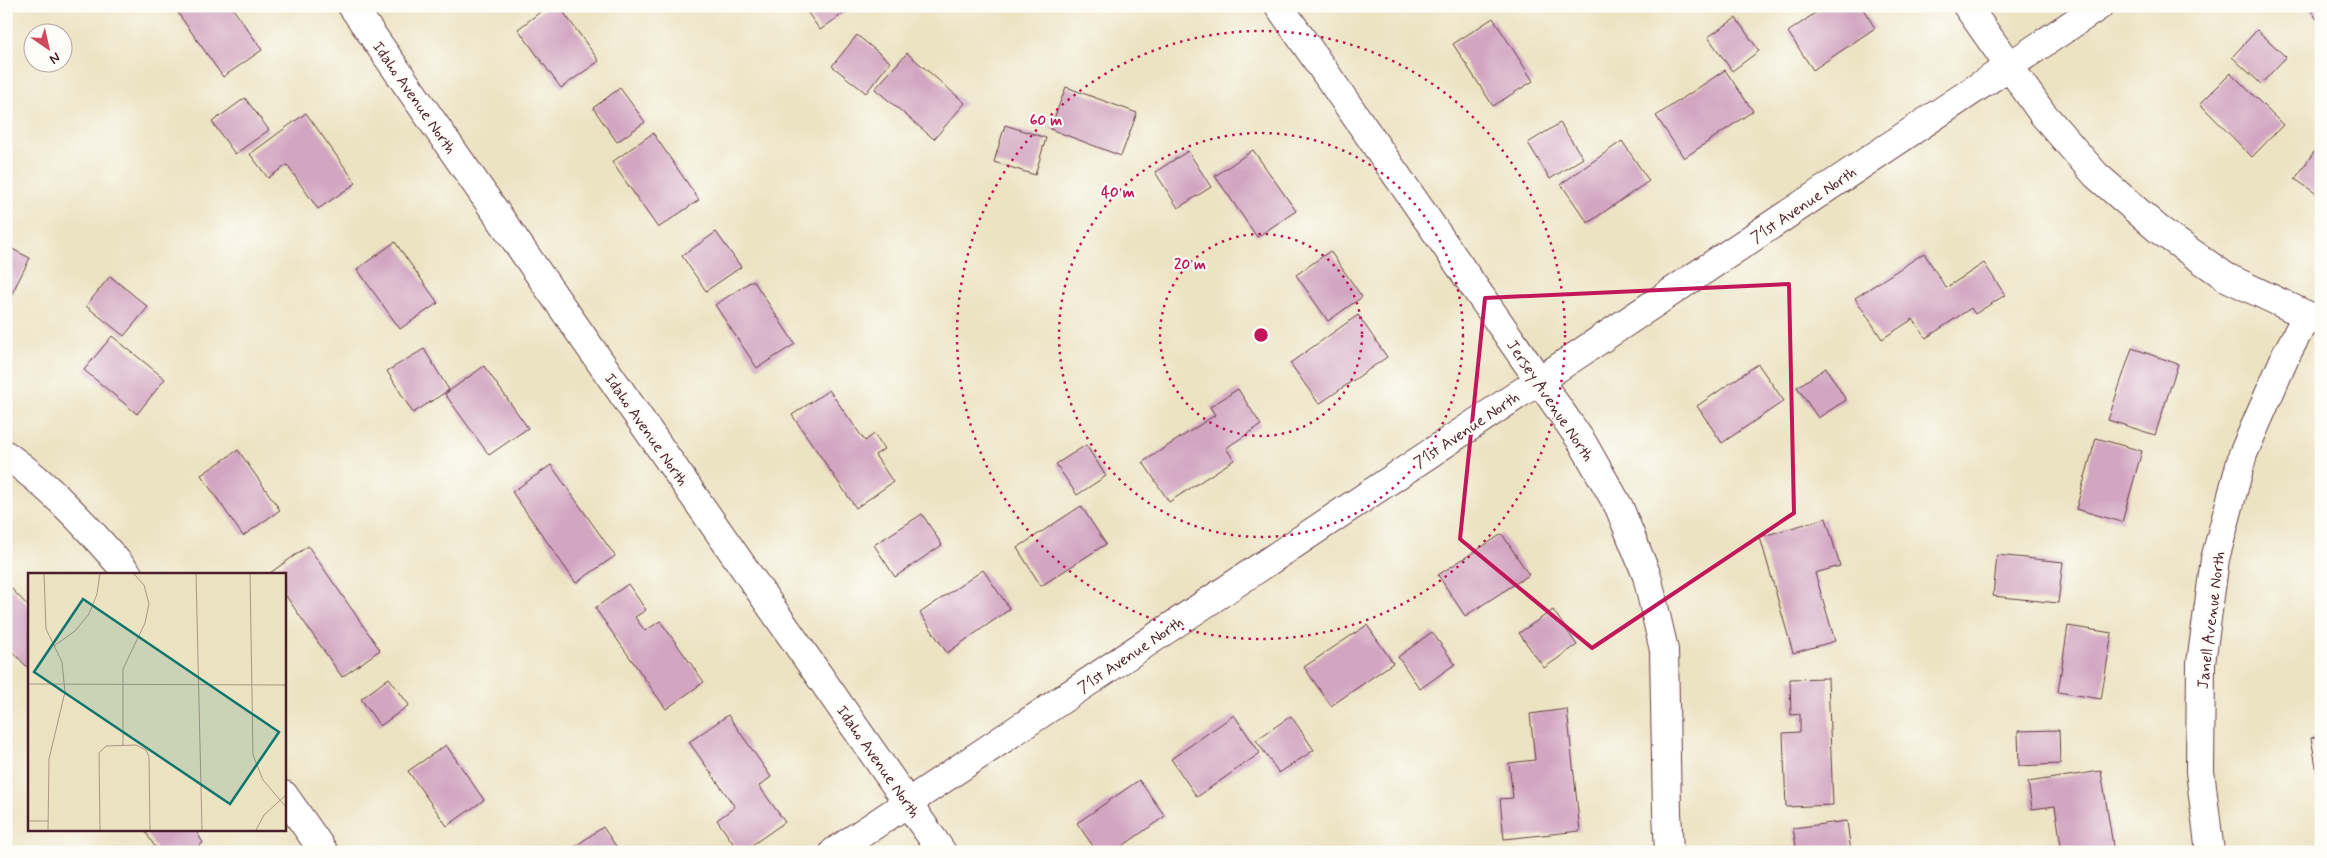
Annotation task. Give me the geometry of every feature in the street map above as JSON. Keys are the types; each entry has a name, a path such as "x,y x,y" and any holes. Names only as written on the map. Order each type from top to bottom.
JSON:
{"street":[{"name":"Idaho Avenue North","path":"352,6 942,852"},
{"name":"Jersey Avenue North","path":"1280,6 1582,442 1619,507 1647,576 1664,650 1666,812 1669,852"},
{"path":"1967,6 2042,113 2096,176 2158,229 2226,277 2314,318"},
{"name":"71st Avenue North","path":"834,852 2099,6"},
{"name":"Janell Avenue North","path":"2210,852 2200,771 2201,663 2215,559 2243,454 2286,355 2314,318"},
{"path":"6,455 22,466 89,528 127,573"},
{"path":"285,796 324,852"}],"highlighted area":[{"path":"1789,284 1794,513 1592,648 1460,539 1485,298"}],"building":[{"path":"173,6 231,6 262,50 223,77"},
{"path":"548,6 559,6 599,61 561,88 518,29"},
{"path":"803,6 854,6 820,30"},
{"path":"1825,6 1861,6 1875,28 1813,70 1788,32"},
{"path":"2308,6 2321,6 2321,25"},
{"path":"1493,18 1533,81 1493,106 1453,44"},
{"path":"1736,18 1759,51 1732,71 1708,37"},
{"path":"2257,30 2286,57 2261,84 2232,57"},
{"path":"857,35 890,62 866,93 832,66"},
{"path":"907,53 965,103 934,139 875,89"},
{"path":"1725,70 1753,111 1684,158 1656,116"},
{"path":"2231,73 2283,125 2252,157 2200,104"},
{"path":"1066,87 1137,113 1121,156 1050,129"},
{"path":"620,88 645,122 617,142 593,108"},
{"path":"245,98 269,130 235,154 212,122"},
{"path":"306,113 356,183 318,209 287,165 268,178 250,154"},
{"path":"1560,123 1583,158 1550,179 1528,143"},
{"path":"1005,125 1046,138 1035,175 994,162"},
{"path":"653,133 699,200 658,228 612,162"},
{"path":"1622,141 1649,181 1588,223 1561,184"},
{"path":"2321,142 2321,197 2295,179"},
{"path":"1253,150 1296,211 1257,237 1215,176"},
{"path":"1188,151 1211,187 1178,208 1155,172"},
{"path":"716,232 741,267 706,291 682,256"},
{"path":"395,242 438,303 400,329 357,269"},
{"path":"6,246 30,258 6,305"},
{"path":"1330,251 1362,297 1328,321 1296,275"},
{"path":"1924,253 1946,288 1984,263 2005,295 1975,314 1971,308 1926,338 1913,319 1882,339 1855,298"},
{"path":"110,276 148,307 124,336 86,306"},
{"path":"753,280 795,344 757,368 715,305"},
{"path":"1358,315 1387,357 1319,404 1290,363"},
{"path":"112,336 165,379 137,414 84,370"},
{"path":"2132,348 2178,364 2155,435 2108,420"},
{"path":"424,349 449,390 413,413 387,371"},
{"path":"1758,364 1784,401 1722,443 1697,406"},
{"path":"484,366 528,428 489,455 445,394"},
{"path":"1826,368 1846,400 1818,418 1797,387"},
{"path":"1238,389 1261,425 1226,448 1234,460 1169,502 1143,462 1215,415 1210,407"},
{"path":"829,390 865,441 874,434 884,449 875,455 893,482 856,508 792,415"},
{"path":"2096,438 2142,451 2122,522 2076,509"},
{"path":"1086,445 1106,476 1077,495 1056,464"},
{"path":"238,450 280,510 243,536 201,475"},
{"path":"551,465 615,556 576,583 512,492"},
{"path":"1081,506 1106,544 1041,586 1017,548"},
{"path":"922,514 942,545 895,577 874,545"},
{"path":"1826,518 1840,566 1815,573 1835,641 1793,653 1760,537"},
{"path":"1502,534 1529,575 1465,616 1438,575"},
{"path":"308,546 380,650 342,677 285,594 285,573 270,573"},
{"path":"1997,555 2063,562 2058,603 1993,596"},
{"path":"983,570 1010,609 947,653 920,613"},
{"path":"628,584 646,610 635,617 645,631 660,621 704,682 666,709 595,608"},
{"path":"8,585 28,606 28,668 10,649 6,653 6,587"},
{"path":"1553,610 1577,645 1544,668 1519,633"},
{"path":"1367,625 1393,663 1331,706 1304,667"},
{"path":"2068,626 2112,633 2101,699 2058,692"},
{"path":"1432,632 1455,664 1420,689 1398,657"},
{"path":"389,678 409,705 380,726 361,699"},
{"path":"1828,678 1833,805 1786,807 1783,733 1800,732 1800,714 1791,715 1790,679"},
{"path":"1567,709 1580,831 1504,839 1500,799 1513,798 1509,763 1535,760 1530,714"},
{"path":"728,715 771,777 759,786 785,822 742,852 739,852 717,820 735,807 689,742"},
{"path":"1234,715 1260,753 1197,797 1171,759"},
{"path":"1291,716 1314,750 1279,773 1256,740"},
{"path":"2059,730 2060,764 2019,766 2018,731"},
{"path":"2321,736 2321,789 2320,789 2311,738"},
{"path":"446,745 484,800 447,826 408,771"},
{"path":"2101,771 2114,852 2062,852 2055,806 2032,809 2028,782"},
{"path":"1139,780 1165,816 1114,852 1097,852 1077,823"},
{"path":"1847,821 1851,852 1797,852 1793,828"},
{"path":"603,827 620,852 567,852"},
{"path":"145,830 196,830 203,843 190,852 158,852"}]}
